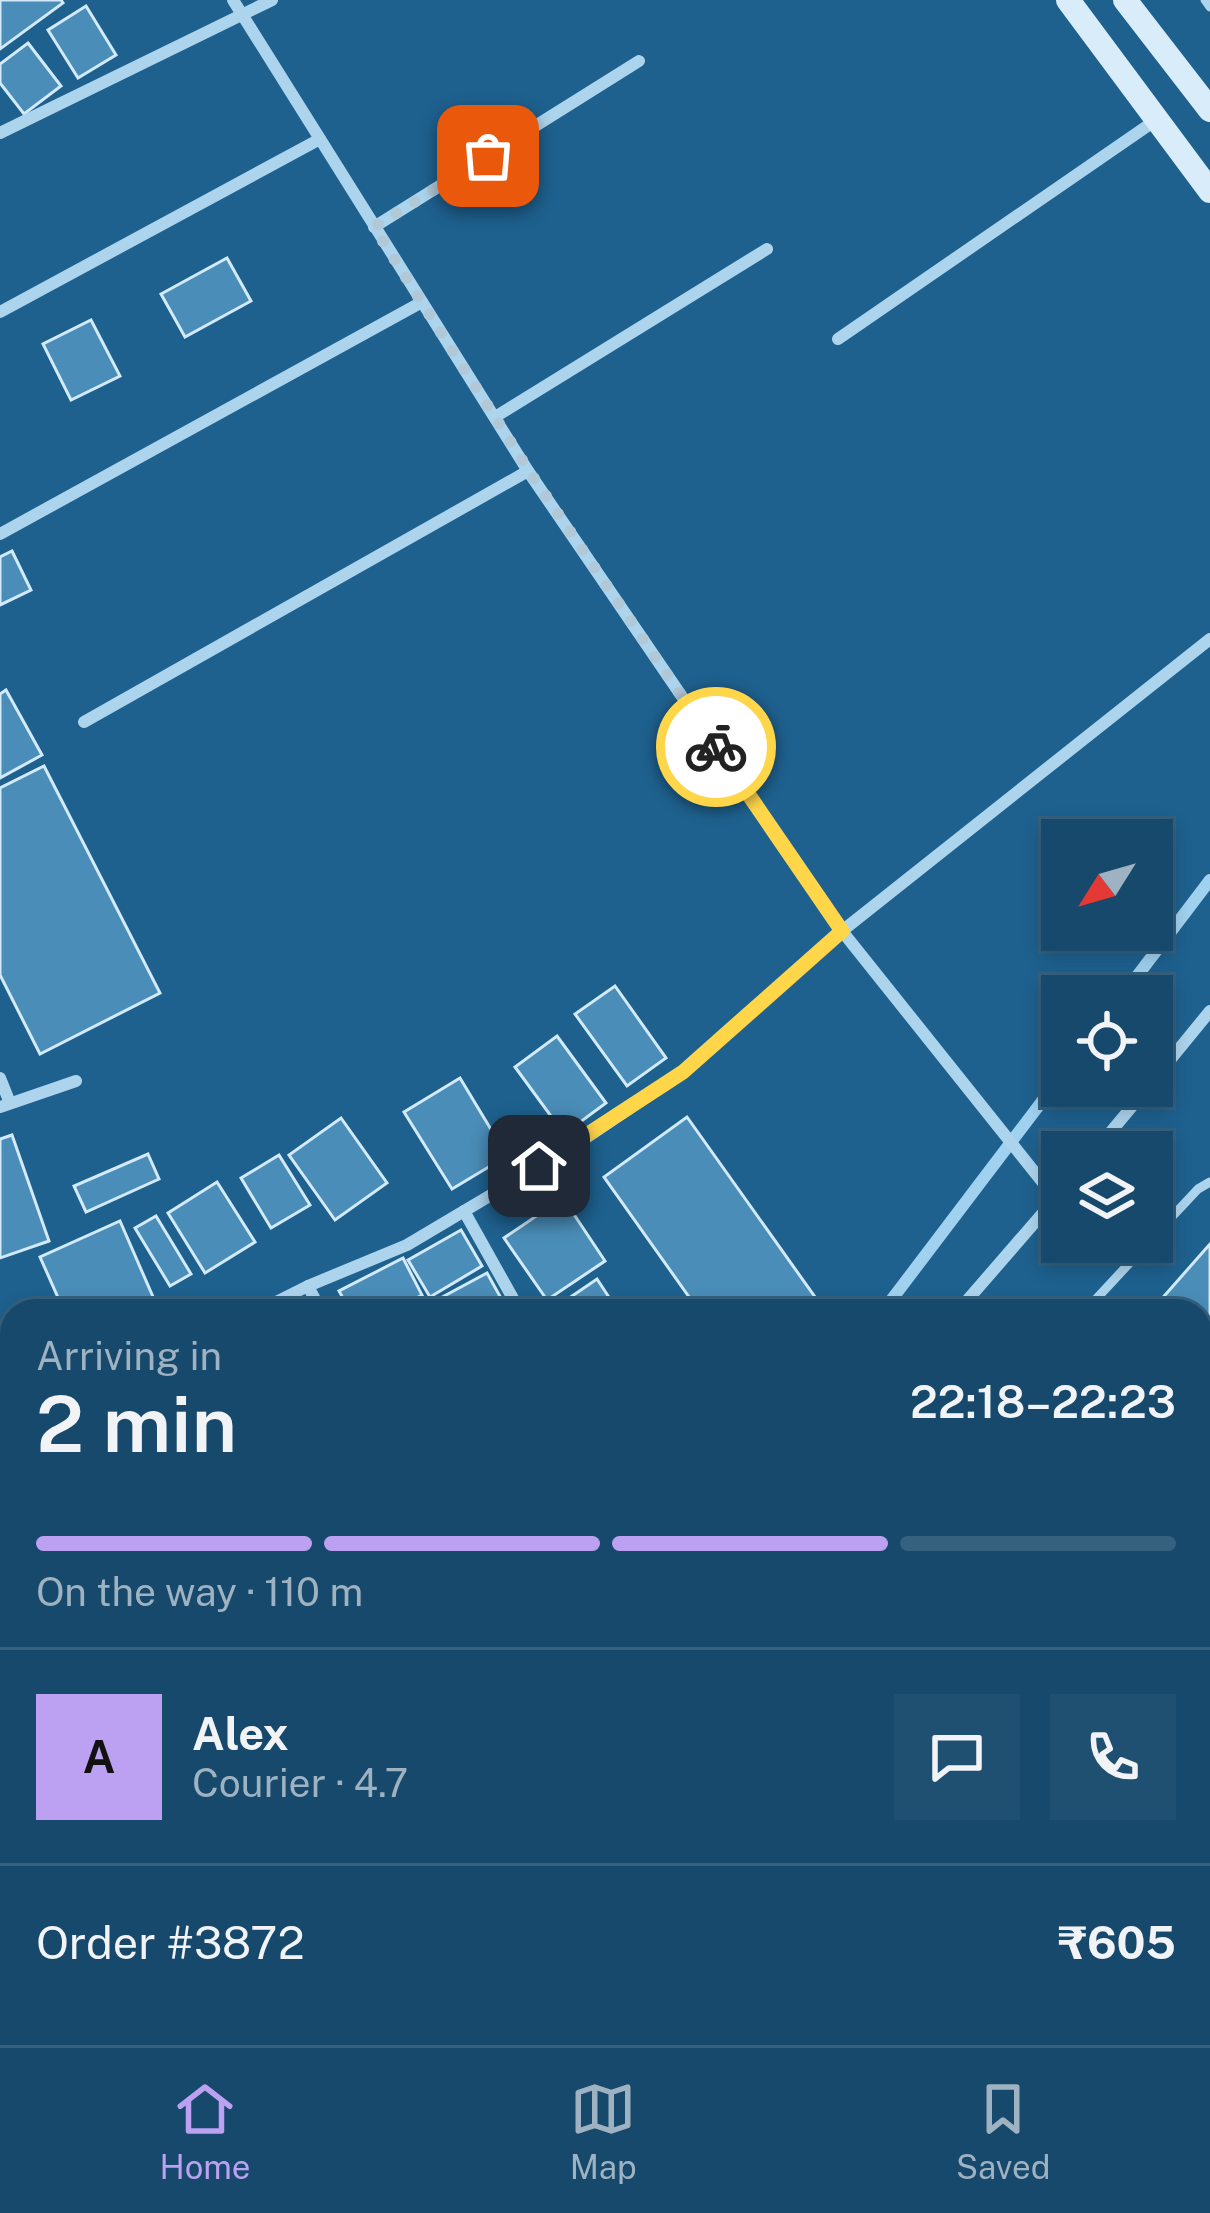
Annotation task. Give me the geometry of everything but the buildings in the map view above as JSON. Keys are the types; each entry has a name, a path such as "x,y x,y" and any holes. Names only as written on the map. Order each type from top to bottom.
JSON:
{"main road":[{"path":"1068,0 1210,191"},
{"path":"1125,0 1210,110"}],"street":[{"path":"233,0 529,471 842,931 1041,1173"},
{"path":"0,133 272,0"},
{"path":"374,227 639,61"},
{"path":"838,339 1157,119"},
{"path":"0,312 320,140"},
{"path":"495,417 767,249"},
{"path":"0,534 422,302"},
{"path":"84,722 529,471"},
{"path":"282,1299 407,1245 577,1144 683,1072 842,931 1210,639"},
{"path":"1173,1056 1210,1012"},
{"path":"0,1078 5,1105 76,1081"},
{"path":"1111,1131 1131,1107"},
{"path":"464,1211 513,1299"},
{"path":"968,1299 1041,1216"},
{"path":"308,1286 315,1299"}],"lane":[{"path":"1173,1216 1210,1182"},
{"path":"1096,1299 1129,1263"}],"waterway":[{"path":"1138,975 1210,880"},
{"path":"892,1299 1041,1103"}],"way so far":[{"path":"488,156 374,227 529,471 716,747"}],"route":[{"path":"539,1166 683,1072 842,931 716,747"}]}
